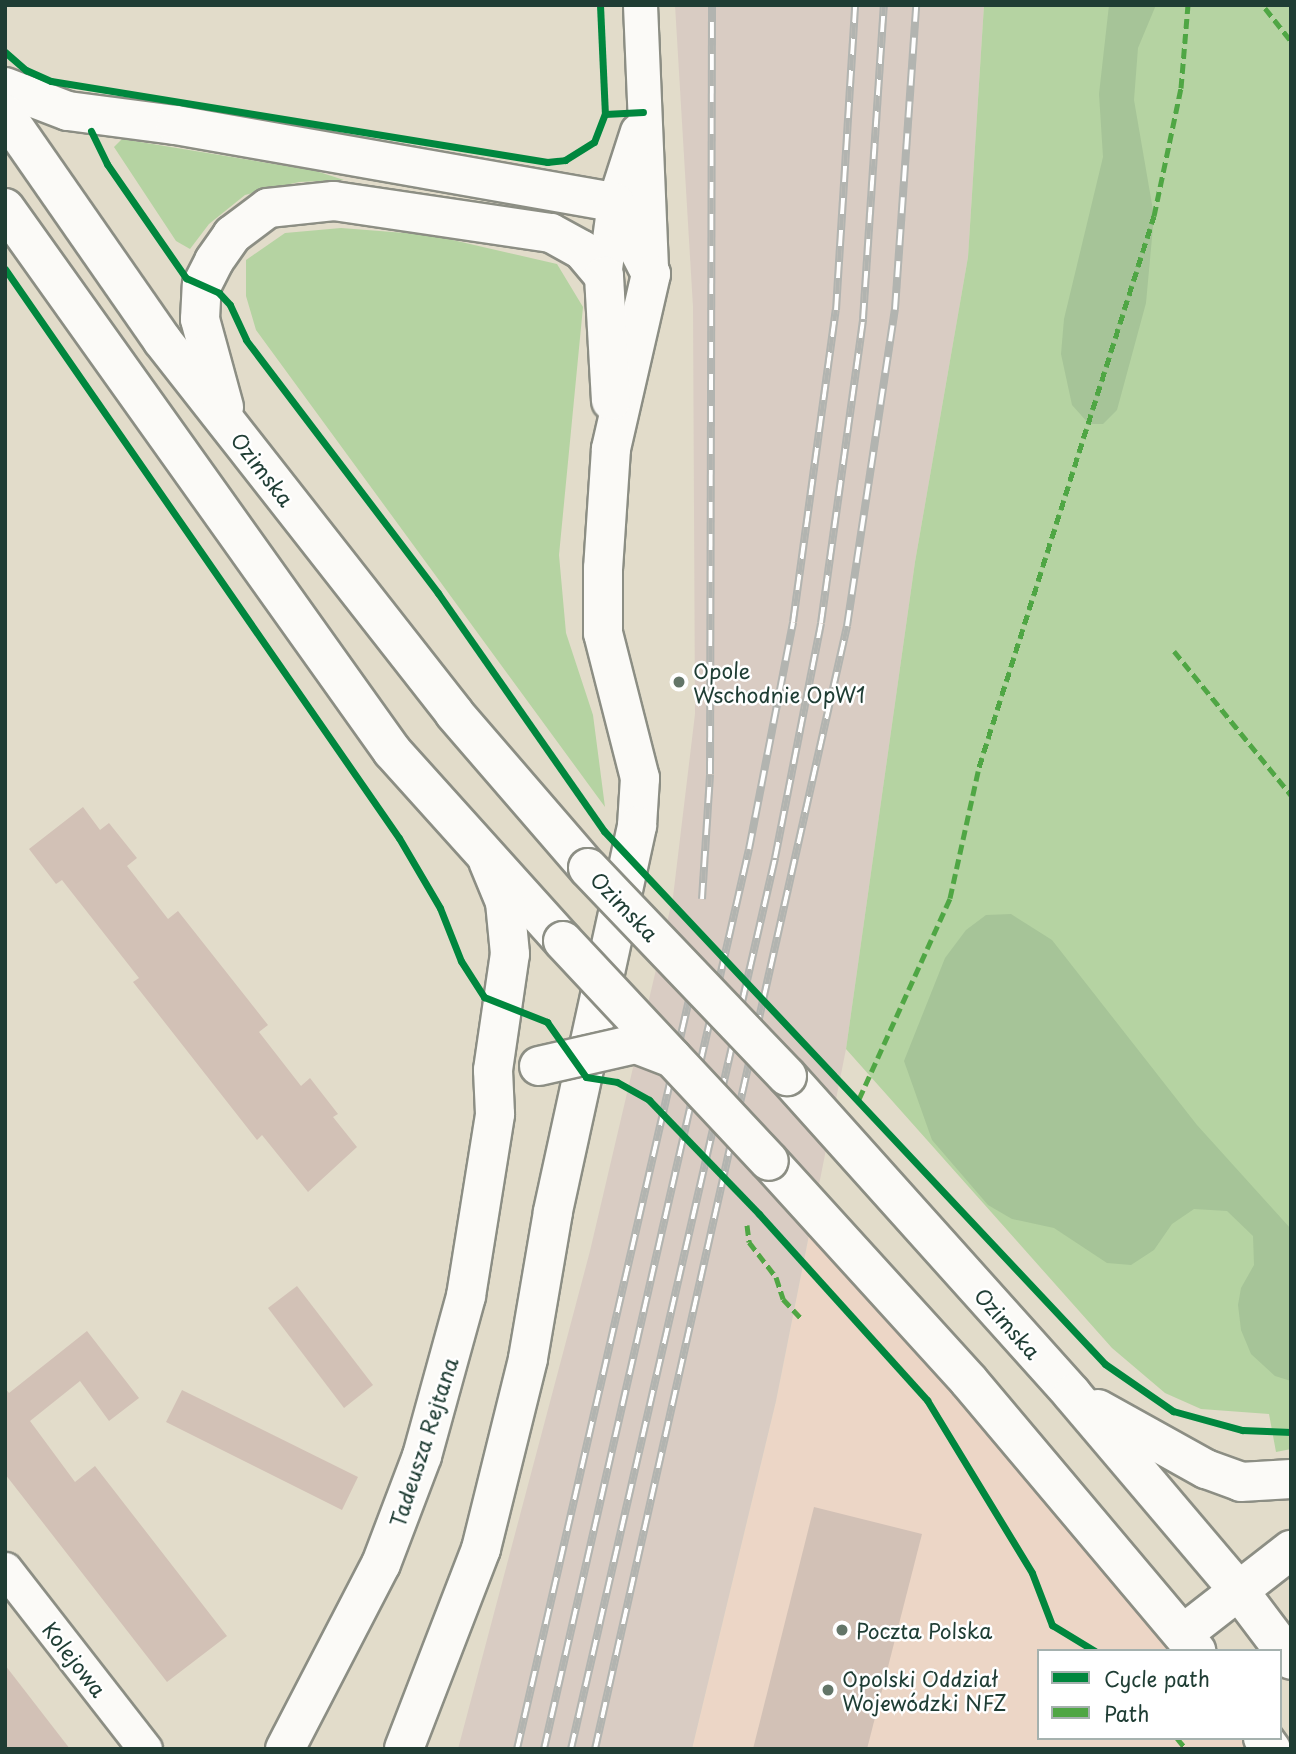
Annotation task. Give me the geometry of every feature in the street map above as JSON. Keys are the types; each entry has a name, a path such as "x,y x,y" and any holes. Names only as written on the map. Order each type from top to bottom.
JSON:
{"street":[{"path":"611,449 651,274 640,5"},
{"path":"5,87 68,111 176,125 614,202"},
{"path":"404,1749 481,1549 528,1359 553,1212 637,826 640,778 603,632 603,555 611,449 604,276 614,202 643,112"},
{"name":"Ozimska","path":"5,114 162,340 454,713 588,868 787,1076 1072,1394 1239,1591 1281,1646"},
{"path":"230,427 200,319 202,285 232,235 268,208 334,201 551,233 582,250 604,276"},
{"path":"614,202 651,274"},
{"path":"5,208 391,751 488,860 769,1161 969,1381 1190,1643 1239,1591 1291,1550"},
{"name":"Tadeusza Rejtana","path":"285,1749 381,1564 422,1456 466,1296 495,1114 493,1070 510,954 505,902 488,860"},
{"path":"495,1114 538,1066 636,1044 672,1058"},
{"path":"1072,1394 1218,1473 1241,1482 1291,1479"},
{"name":"Kolejowa","path":"5,1569 145,1749"}],"shaded area":[{"path":"675,5 984,5 968,257 915,562 846,1049 776,1401 692,1749 458,1749 590,1251 673,897 695,714 693,307"},
{"path":"814,1211 1194,1649 1037,1649 1037,1740 1264,1740 1271,1749 692,1749 776,1401"}],"green space":[{"path":"984,5 1291,5 1291,1449 1276,1452 1269,1414 1201,1409 1165,1393 1112,1348 846,1049 915,562 968,257"},
{"path":"1109,5 1156,5 1138,48 1134,100 1154,216 1146,303 1117,410 1103,424 1089,424 1072,405 1061,354 1064,319 1103,157 1099,94"},
{"path":"122,139 316,171 344,180 299,182 245,195 209,224 190,249 176,241 114,147"},
{"path":"341,228 431,235 557,264 583,307 559,555 566,633 593,715 605,807 256,330 246,296 246,260 285,233"},
{"path":"1011,914 1052,940 1197,1125 1291,1229 1291,1381 1275,1376 1251,1354 1241,1330 1238,1305 1241,1288 1254,1265 1253,1236 1227,1211 1194,1209 1172,1224 1154,1250 1131,1265 1107,1263 1054,1228 1012,1219 988,1205 932,1140 904,1061 945,958 966,930 986,915"}],"building":[{"path":"83,807 100,830 109,823 137,858 127,866 168,919 178,911 268,1025 259,1032 301,1086 310,1078 338,1114 333,1117 357,1147 308,1192 262,1135 257,1140 133,982 139,978 62,880 56,884 29,849"},
{"path":"297,1286 373,1385 344,1408 268,1308"},
{"path":"87,1331 139,1398 109,1421 80,1381 30,1421 75,1482 95,1466 227,1636 167,1682 5,1474 5,1388 9,1393"},
{"path":"182,1390 358,1477 342,1510 166,1422"},
{"path":"814,1507 922,1534 867,1749 753,1749"},
{"path":"5,1665 70,1749 5,1749"}],"railway":[{"path":"702,899 710,774 712,5"},
{"path":"544,1749 749,849 793,622 836,310 855,5"},
{"path":"571,1749 775,858 821,623 863,319 884,5"},
{"path":"595,1749 847,626 895,309 916,5"},
{"path":"517,1749 691,991"}],"marked path":[{"path":"859,1099 950,898 979,767 1154,216 1181,88 1188,5"},
{"path":"1265,8 1291,41"},
{"path":"1174,651 1291,795"},
{"path":"747,1225 749,1242 776,1277 783,1299 800,1317"},
{"path":"1179,1740 1186,1749"}],"cycle path":[{"path":"600,5 605,114"},
{"path":"5,52 26,70 51,81 547,162 565,160 594,142 605,114 643,112"},
{"path":"91,131 107,164 186,278 219,293 230,305 246,340 438,593 604,831 1105,1364 1173,1411 1242,1430 1291,1432"},
{"path":"5,269 399,838 440,908 461,961 484,997 547,1022 586,1077 617,1082 649,1100 759,1214 927,1400 1032,1573 1052,1625 1092,1649"}],"place":[{"name":"Opole Wschodnie OpW1","path":"679,682"},
{"name":"Poczta Polska","path":"842,1630"},
{"name":"Opolski Oddział Wojewódzki NFZ","path":"828,1690"}]}
